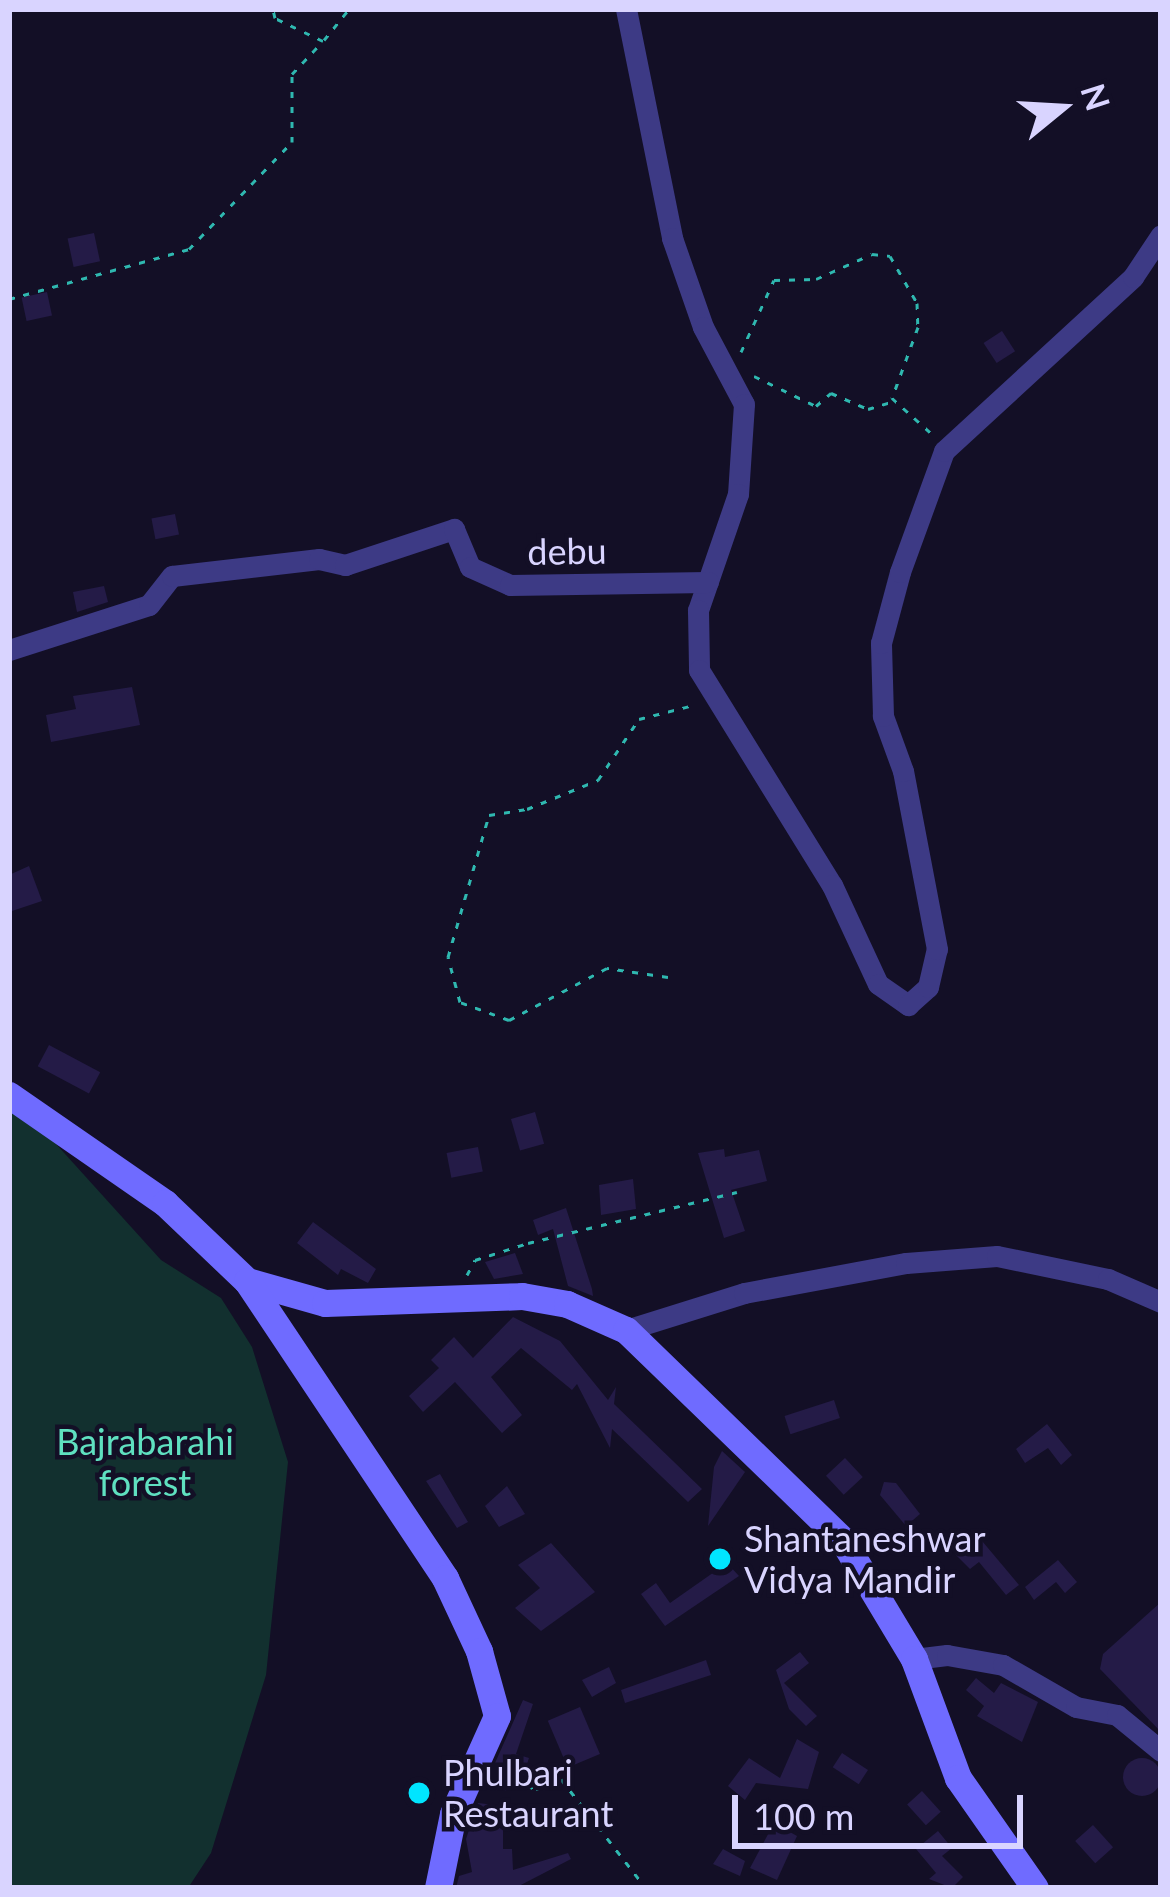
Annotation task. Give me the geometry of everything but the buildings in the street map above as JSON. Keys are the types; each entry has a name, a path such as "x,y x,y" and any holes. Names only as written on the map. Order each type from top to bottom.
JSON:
{"street":[{"path":"626,9 672,238 703,327 730,365 744,404 746,441 698,610 699,670 832,885 878,984 908,1005 928,987 937,949 903,771 883,716 880,643 944,451 1133,277 1161,235"},
{"name":"debu","path":"9,650 149,604 172,576 320,559 345,566 454,529 470,567 510,585 708,582"},
{"path":"9,1095 165,1203 247,1281 445,1578 471,1633 497,1716 454,1814 437,1888"},
{"path":"626,1330 743,1293 906,1263 997,1256 1108,1279 1161,1302"},
{"path":"247,1281 325,1303 522,1296 567,1304 626,1330 842,1539 914,1659 944,1750 1035,1888"},
{"path":"914,1659 947,1655 1003,1666 1076,1707 1117,1715 1158,1740"}],"path":[{"path":"273,9 275,18 323,41"},
{"path":"9,299 189,248 292,142 292,74 349,9"},
{"path":"872,254 890,256 916,303 918,327 894,401 868,409 830,393 816,406 730,365 774,280 816,279 872,254"},
{"path":"894,401 944,451"},
{"path":"668,976 607,968 509,1020 460,1002 448,957 489,815 527,809 598,780 639,719 698,702 699,670"},
{"path":"432,1298 463,1284 475,1260 737,1192"},
{"path":"476,1766 536,1789 561,1779 646,1888"}],"green space":[{"name":"Bajrabarahi forest","path":"9,1092 161,1260 221,1298 252,1347 288,1462 266,1675 211,1853 188,1888 9,1888"}],"place":[{"name":"Shantaneshwar Vidya Mandir","path":"720,1559"},
{"name":"Phulbari Restaurant","path":"419,1793"}]}
